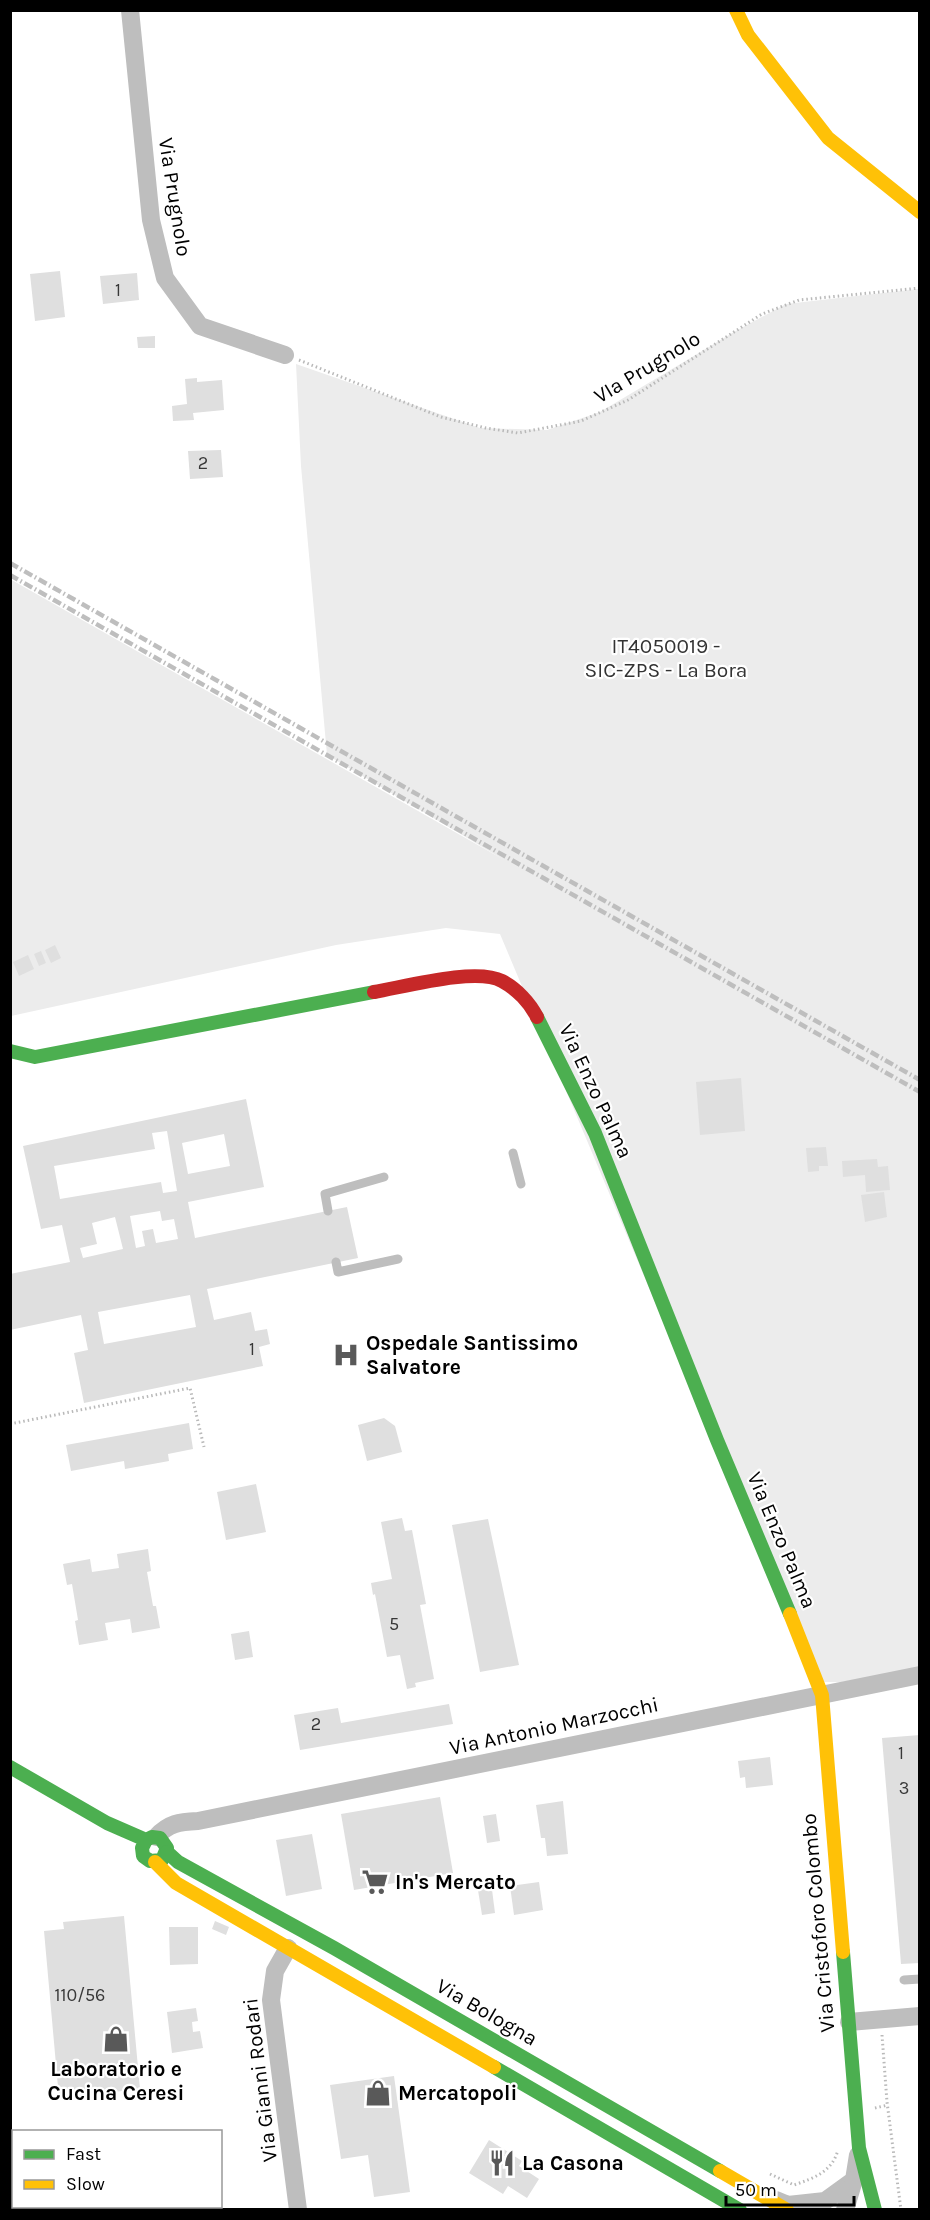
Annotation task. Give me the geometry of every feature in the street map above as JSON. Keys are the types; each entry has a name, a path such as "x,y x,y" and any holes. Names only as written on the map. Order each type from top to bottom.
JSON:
{"main road":[{"path":"736,10 748,35 828,138 920,212"},
{"name":"Via Enzo Palma","path":"10,1051 35,1057 464,975 501,980 530,1003 595,1133 717,1440 822,1695"},
{"name":"Via Cristoforo Colombo","path":"822,1695 859,2148 872,2207"},
{"name":"Via Bologna","path":"10,1767 107,1823 156,1846 178,1862 334,1948 787,2210"},
{"name":"Via Bologna","path":"126,1847 156,1846"},
{"name":"Via Bologna","path":"156,1846 146,1859 155,1862 176,1883 740,2210"}],"street":[{"name":"Via Prugnolo","path":"130,10 151,220 165,278 200,326 285,355"},
{"name":"Via Antonio Marzocchi","path":"156,1846 166,1827 178,1822 198,1821 920,1675"},
{"name":"Via Gianni Rodari","path":"288,1948 275,1971 271,2000 298,2210"},
{"path":"849,2022 920,2016"},
{"name":"Via Cristoforo Colombo","path":"845,2210 854,2180 859,2148"},
{"path":"760,2194 789,2205 825,2201 854,2180"}],"lane":[{"path":"513,1154 521,1184"},
{"path":"327,1211 325,1194 384,1177"},
{"path":"336,1262 338,1272 398,1259"},
{"path":"904,1980 920,1979"}],"path":[{"name":"VIa Prugnolo","path":"285,355 441,417 518,433 581,421 628,400 762,314 800,300 920,288"},
{"path":"10,1424 190,1388 204,1447"},
{"path":"880,2020 901,2210"},
{"path":"856,2111 888,2105"},
{"path":"762,2170 794,2186 819,2176 834,2162 838,2150"}],"green space":[{"name":"IT4050019 - SIC-ZPS - La Bora","path":"918,289 920,304 919,1668 842,1682 815,1682 500,934 446,928 336,945 11,1016 10,579 506,861 327,755 301,466 296,364 480,428 547,430 600,412 734,332 786,304"}],"building":[{"path":"60,271 65,317 35,321 30,274"},
{"path":"137,273 139,300 103,304 100,276"},
{"path":"155,336 155,348 138,348 137,337"},
{"path":"197,378 197,382 222,380 224,410 193,413 194,420 173,421 172,406 187,404 185,379"},
{"path":"221,450 223,477 190,479 188,451"},
{"path":"55,945 61,958 51,963 45,950"},
{"path":"41,951 46,963 39,966 34,954"},
{"path":"28,955 34,969 19,976 13,962"},
{"path":"741,1078 745,1131 700,1135 696,1082"},
{"path":"246,1099 264,1187 188,1202 195,1238 347,1207 358,1258 207,1289 214,1320 251,1312 255,1331 267,1329 270,1344 259,1347 263,1366 84,1403 74,1353 88,1350 81,1315 10,1330 10,1274 70,1262 62,1225 41,1229 23,1146","holes":["167,1131 177,1191 163,1193 161,1182 60,1199 54,1166 155,1149 152,1133","224,1134 230,1166 188,1174 182,1143","160,1211 162,1221 174,1219 178,1239 156,1243 153,1229 142,1231 145,1246 136,1248 130,1216","115,1217 123,1249 83,1258 80,1248 97,1244 92,1223","190,1295 196,1327 104,1344 98,1312"]},
{"path":"826,1147 828,1166 819,1166 819,1171 808,1172 806,1148"},
{"path":"877,1159 878,1167 888,1166 890,1190 866,1192 865,1175 843,1177 842,1161"},
{"path":"884,1192 887,1217 865,1222 861,1195"},
{"path":"384,1418 395,1426 402,1452 367,1461 358,1425"},
{"path":"189,1423 193,1449 168,1454 169,1461 125,1469 124,1461 71,1471 66,1445"},
{"path":"256,1484 266,1532 226,1540 217,1492"},
{"path":"402,1518 405,1531 412,1530 426,1604 420,1605 434,1679 415,1683 416,1687 407,1689 400,1655 387,1657 371,1583 392,1579 381,1522"},
{"path":"488,1519 519,1665 480,1672 452,1525"},
{"path":"148,1549 151,1571 147,1572 153,1606 156,1606 160,1628 132,1633 130,1619 105,1623 108,1640 79,1645 75,1621 78,1620 72,1584 67,1585 63,1564 90,1559 92,1572 119,1568 117,1554"},
{"path":"249,1631 253,1657 235,1660 231,1634"},
{"path":"449,1704 453,1724 300,1750 294,1715 338,1708 341,1723"},
{"path":"920,1735 920,1963 901,1964 882,1738"},
{"path":"770,1757 773,1785 746,1788 745,1777 740,1778 738,1761"},
{"path":"440,1797 453,1873 354,1890 341,1814"},
{"path":"563,1801 568,1854 547,1856 545,1838 541,1838 536,1805"},
{"path":"496,1814 500,1841 487,1843 483,1816"},
{"path":"312,1834 322,1889 286,1896 276,1840"},
{"path":"491,1882 495,1913 482,1915 477,1884"},
{"path":"539,1882 543,1910 514,1915 510,1886"},
{"path":"124,1916 140,2089 59,2098 44,1931 64,1929 63,1922"},
{"path":"215,1921 229,1927 226,1935 212,1929"},
{"path":"169,1927 198,1927 198,1964 170,1965"},
{"path":"196,2008 198,2021 192,2022 193,2032 200,2031 203,2048 172,2053 167,2012"},
{"path":"394,2076 410,2192 374,2197 368,2155 341,2159 330,2085"},
{"path":"489,2140 522,2161 519,2166 539,2179 527,2198 508,2186 503,2194 469,2173"}],"railway":[{"path":"10,563 920,1080"},
{"path":"10,575 920,1092"}],"traffic: fast":[{"path":"10,1051 35,1057 374,992"},
{"path":"537,1017 595,1133 717,1440 790,1614"},
{"path":"10,1767 107,1823 146,1840 152,1837 160,1838 167,1848 162,1860 150,1861 143,1856 142,1848 146,1840"},
{"path":"167,1852 178,1862 334,1948 720,2171"},
{"path":"843,1952 859,2148 875,2210"},
{"path":"494,2067 740,2210"}],"traffic: slow":[{"path":"736,10 748,35 828,138 920,212"},
{"path":"790,1614 822,1695 843,1952"},
{"path":"155,1862 176,1883 494,2067"},
{"path":"720,2171 787,2210"}],"traffic: jam":[{"path":"374,992 458,977 490,977 508,984 518,992 537,1017"}],"place":[{"name":"Ospedale Santissimo Salvatore","path":"346,1355"},
{"name":"In's Mercato","path":"375,1882"},
{"name":"Laboratorio e Cucina Ceresi","path":"116,2039"},
{"name":"Mercatopoli","path":"378,2093"},
{"name":"La Casona","path":"502,2163"}]}
